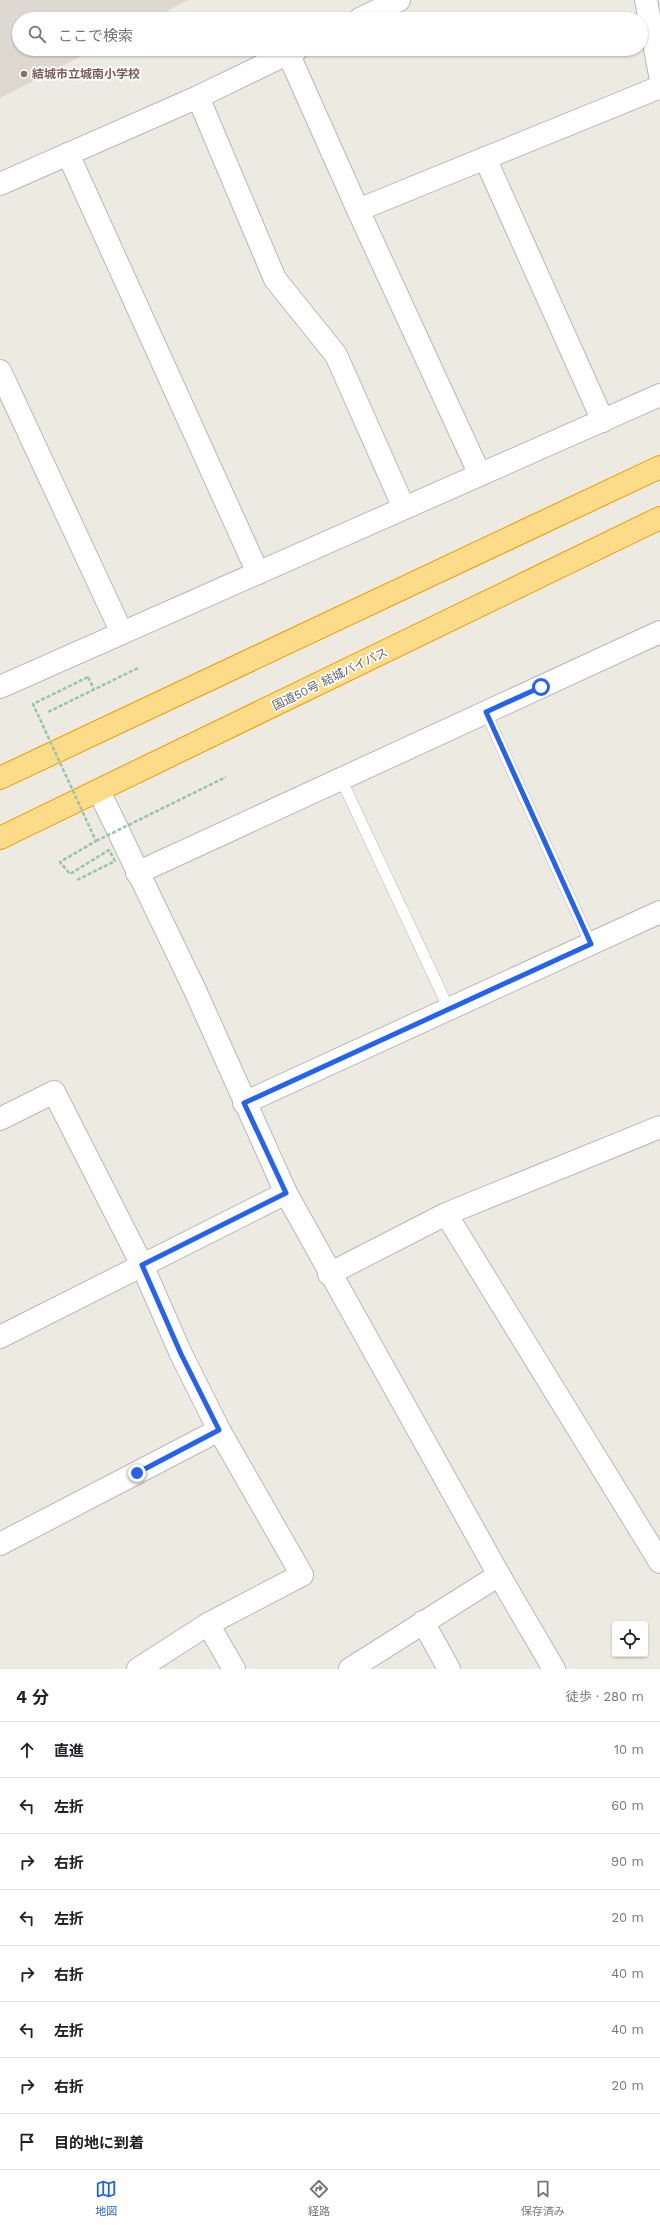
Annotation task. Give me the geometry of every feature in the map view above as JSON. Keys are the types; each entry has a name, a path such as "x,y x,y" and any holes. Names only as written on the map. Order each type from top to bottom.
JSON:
{"highway":[{"path":"0,778 660,468"},
{"name":"国道50号 結城バイパス","path":"0,838 660,518"}],"street":[{"path":"374,12 399,0"},
{"path":"646,0 660,75"},
{"path":"0,184 198,97 283,56"},
{"path":"295,56 358,210 480,475"},
{"path":"358,210 660,87"},
{"path":"198,97 275,279 336,355 404,508"},
{"path":"68,154 258,573"},
{"path":"485,158 603,421"},
{"path":"0,371 122,633"},
{"path":"0,687 660,395"},
{"path":"137,874 660,632"},
{"path":"98,791 137,874 194,988 244,1103 286,1193 329,1274 499,1575 554,1669"},
{"path":"244,1103 660,912"},
{"path":"0,1119 54,1092 142,1265 181,1354 219,1430 302,1575 208,1624 138,1669"},
{"path":"329,1274 446,1214 660,1127"},
{"path":"0,1337 286,1193"},
{"path":"446,1214 660,1562"},
{"path":"0,1544 219,1430"},
{"path":"350,1669 499,1575"},
{"path":"423,1622 449,1669"},
{"path":"208,1624 234,1669"}],"lane":[{"path":"486,712 591,944"},
{"path":"342,779 449,1009"}],"path":[{"path":"48,712 138,668"},
{"path":"94,689 88,677 33,704 96,841"},
{"path":"77,880 115,861 109,850 70,874 60,862 96,841 226,777"}],"shaded area":[{"name":"結城市立城南小学校","path":"0,0 188,0 165,12 12,12 12,56 81,56 0,98"}],"place":[{"name":"結城市立城南小学校","path":"24,74"}],"route":[{"path":"137,1473 219,1430 181,1354 142,1265 286,1193 244,1103 591,944 486,712 541,687"}]}
